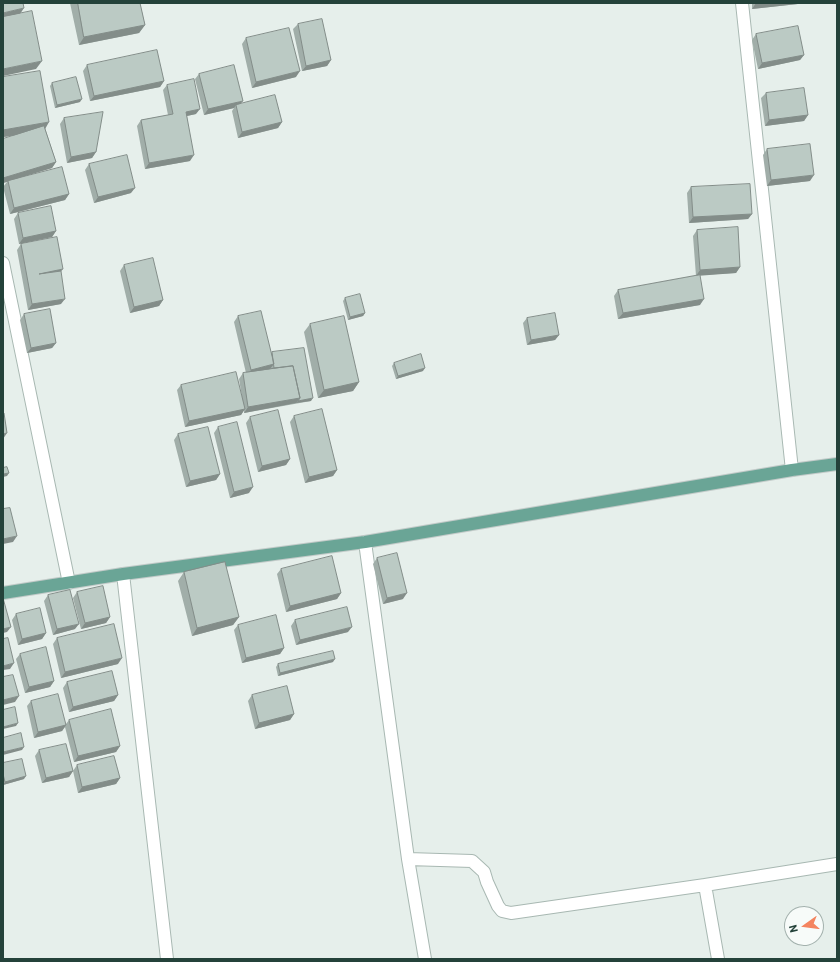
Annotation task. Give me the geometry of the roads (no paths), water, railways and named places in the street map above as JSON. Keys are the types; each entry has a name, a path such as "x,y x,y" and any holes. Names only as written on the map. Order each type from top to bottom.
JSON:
{"main road":[{"path":"3,593 123,574 365,542 792,470 837,464"}],"street":[{"path":"742,3 792,470"},
{"path":"3,263 69,583"},
{"path":"365,542 408,859 425,959"},
{"path":"123,574 167,959"},
{"path":"408,859 472,861 484,872 498,906 502,911 511,912 705,885 837,864"},
{"path":"705,885 718,959"}]}
